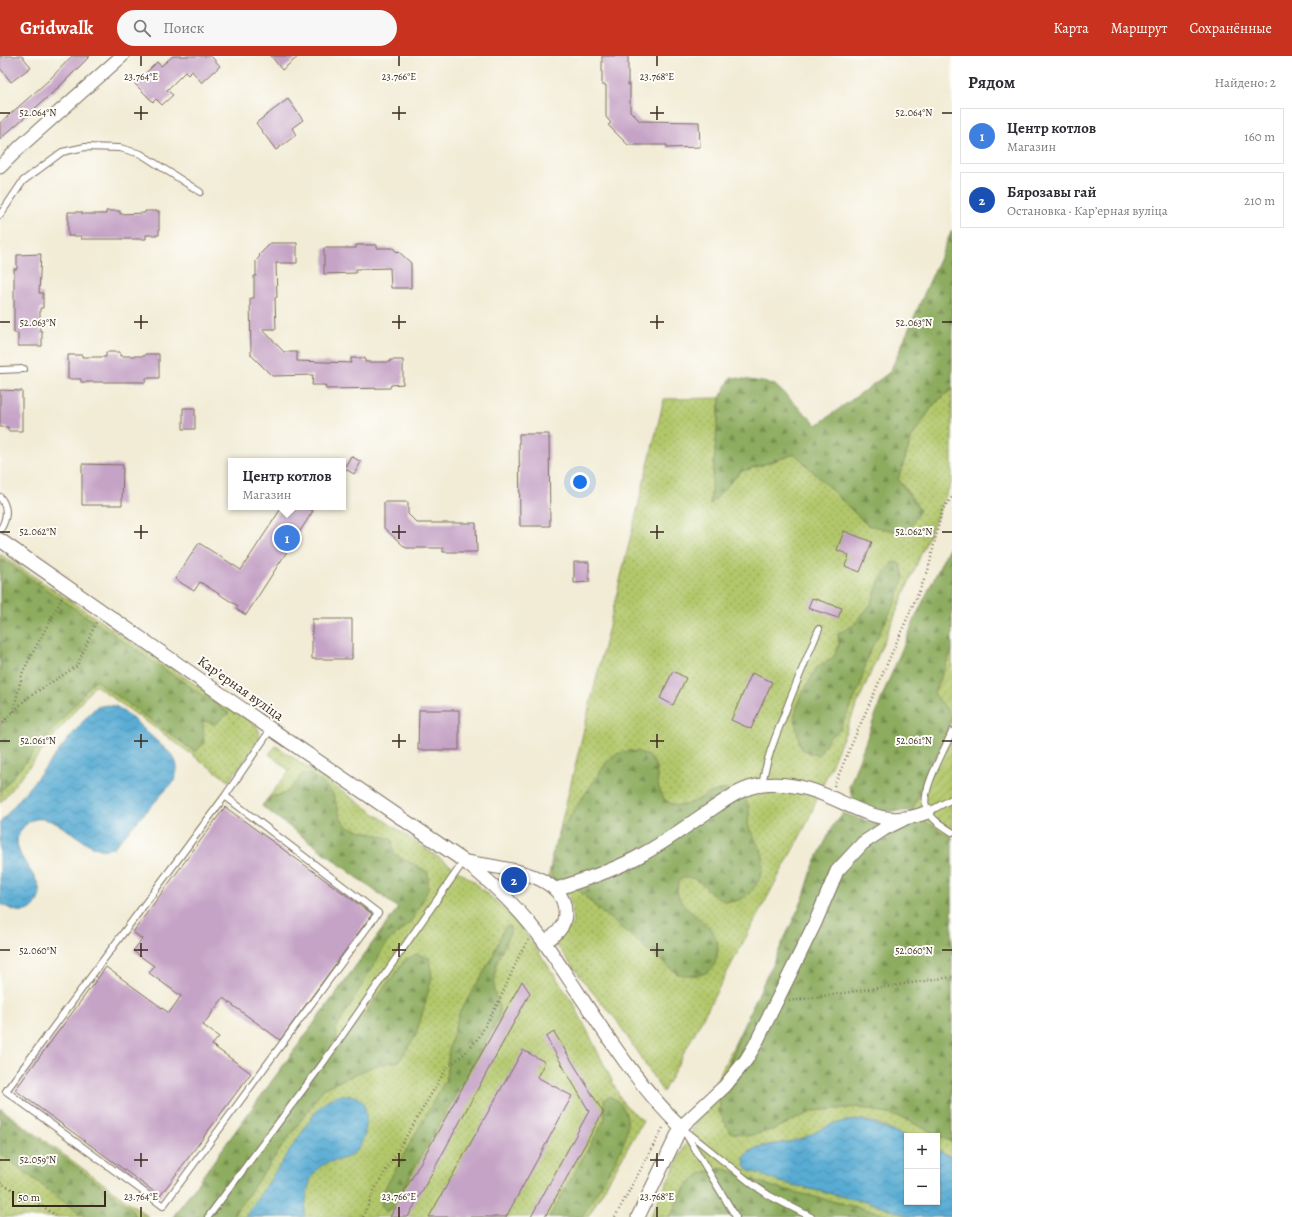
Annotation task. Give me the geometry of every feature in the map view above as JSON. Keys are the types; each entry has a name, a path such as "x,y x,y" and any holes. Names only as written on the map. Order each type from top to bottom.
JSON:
{"street":[{"path":"0,167 22,144 122,56"},
{"name":"Карʼерная вуліца","path":"0,540 271,729 464,861 496,887 535,929 599,1024 646,1089 681,1127"},
{"path":"544,942 560,931 565,921 564,902 556,889 626,864 643,855 739,792 749,788 762,785 798,786 809,789 869,815 888,819 904,819"},
{"path":"638,1217 681,1127 712,1100 735,1075 755,1045 816,923 837,871 863,843 884,829 904,819 928,812"},
{"name":"Карʼерная вуліца","path":"464,861 524,873 542,880 556,889"}],"lane":[{"path":"0,215 23,181 62,152 84,147 120,148 141,154 200,192"},
{"path":"0,370 24,369"},
{"path":"0,497 6,506 7,514 0,530"},
{"path":"762,785 765,769 772,748 800,673 819,629"},
{"path":"225,796 378,913 163,1206 6,1091 225,796 271,729"},
{"path":"952,732 928,786 925,802 928,812 937,823 952,832"},
{"path":"928,812 952,799"},
{"path":"208,1217 323,1063 464,861"},
{"path":"681,1127 736,1217"},
{"path":"681,1127 752,1184 770,1196 811,1217"}],"path":[{"path":"830,798 850,748 928,571 942,510 952,497"},
{"path":"13,712 23,671 68,587"},
{"path":"0,725 27,698 77,666 101,610"},
{"path":"363,1217 374,1191 446,1069 466,1052 479,1037 499,1001 520,954 535,929"},
{"path":"777,1003 952,977"},
{"path":"615,1217 670,1115"},
{"path":"0,1183 34,1200 58,1217"}],"green space":[{"path":"952,230 952,389 934,404 912,437 898,479 920,510 906,534 867,525 795,454 740,472 710,505 720,398 731,377 774,384 817,425 890,372"},
{"path":"952,389 952,481 806,825 663,1092 617,1021 589,988 554,942 573,923 570,897 548,878 664,399 720,398 710,504 740,472 795,454 867,525 920,510 898,479 912,437 934,404"},
{"path":"952,541 952,650 934,693 952,718 912,811 879,811 854,802 849,787 885,689 917,614"},
{"path":"0,554 256,725 260,734 259,737 229,781 95,685 0,803"},
{"path":"0,558 229,713 215,724 203,721 204,743 195,752 95,680 0,792"},
{"path":"893,562 901,564 904,577 895,603 868,655 860,686 839,731 830,737 818,756 801,749 794,718 800,697 817,667 833,658 839,645 838,633 853,626 871,604 880,579"},
{"path":"952,650 952,716 934,693"},
{"path":"952,718 952,838 923,820 912,811"},
{"path":"276,746 473,881 516,919 574,1004 623,1103 643,1121 588,1217 173,1217 398,908 262,806 289,771 269,754"},
{"path":"628,751 641,753 650,757 654,763 661,795 674,805 688,804 714,792 731,790 740,793 745,799 749,809 748,824 763,857 760,877 752,890 741,899 726,901 719,899 695,879 688,878 679,880 677,892 679,898 692,913 707,925 717,940 718,950 715,963 709,971 704,974 677,974 597,908 578,889 559,885 552,880 551,866 553,853 563,827 608,760 616,754"},
{"path":"302,774 311,775 323,783 333,794 341,819 348,827 392,839 394,854 428,872 428,890 410,923 388,941 336,1029 339,1047 405,960 417,954 429,958 432,977 422,1015 415,1037 399,1061 374,1066 324,1088 232,1217 173,1217 398,908 262,806 269,797 281,795 287,792 298,781"},
{"path":"843,813 876,824 923,820 952,838 952,1142 940,1136 940,1133 934,1133 901,1117 858,1107 813,1111 773,1130 747,1136 730,1132 719,1112 721,1088 740,1033 803,899 814,864 834,824"},
{"path":"508,926 510,927 510,933 496,964 494,991 500,1010 499,1018 392,1208 386,1212 381,1205 384,1190 446,1079 449,1049 459,1013 491,960 504,928"},
{"path":"740,1033 721,1088 773,1130 813,1111 858,1107 901,1117 934,1133 904,1133 904,1136 872,1122 852,1120 837,1123 798,1140 758,1147 780,1182 879,1205 910,1217 896,1217 770,1186 722,1168 700,1174 686,1186 669,1217 650,1217"},
{"path":"610,1096 620,1104 626,1113 626,1135 617,1157 582,1217 549,1217 605,1119 604,1100"},
{"path":"0,1108 149,1217 0,1217"},
{"path":"0,1110 131,1208 136,1217 90,1217 78,1213 0,1153"},
{"path":"940,1136 952,1142 952,1157 940,1151"},
{"path":"722,1168 770,1186 896,1217 669,1217 686,1186 700,1174"}],"water":[{"path":"107,705 115,706 124,711 172,755 176,762 177,768 174,781 113,848 103,849 93,846 50,821 41,819 32,820 29,822 21,830 17,845 23,860 37,881 40,895 33,907 29,910 20,912 0,903 0,823 89,714 96,707"},
{"path":"341,1095 355,1096 363,1102 366,1117 364,1136 359,1147 353,1153 347,1157 325,1164 313,1175 308,1190 304,1217 245,1217 317,1110 327,1100"},
{"path":"863,1120 904,1136 904,1205 940,1205 940,1151 952,1157 952,1217 910,1217 879,1205 780,1182 751,1171 745,1166 744,1158 749,1152 758,1147 804,1138 832,1124"}],"building":[{"path":"0,56 22,56 31,67 11,82 0,68"},
{"path":"72,56 90,56 58,88 0,139 0,123 49,80"},
{"path":"173,56 211,56 220,66 202,83 192,71 188,75 185,72 167,90 173,95 162,105 156,99 153,102 135,84 157,62 161,66"},
{"path":"271,56 299,56 282,70"},
{"path":"602,56 628,56 630,111 640,121 699,122 700,147 667,148 667,145 628,145 608,125 611,123 606,117 606,85 602,85"},
{"path":"288,99 303,120 292,128 296,135 276,150 256,123"},
{"path":"106,211 120,211 120,214 159,211 159,235 146,235 146,239 81,239 81,236 68,236 68,212 82,212 82,214 106,214"},
{"path":"271,243 297,243 297,263 276,263 276,329 262,329 284,352 297,352 297,361 351,363 351,358 365,358 365,362 390,362 390,360 403,360 403,384 391,385 390,388 326,389 325,385 312,385 313,375 272,376 251,355 250,298 254,298 256,261 260,256 259,255"},
{"path":"356,245 377,245 377,248 393,248 397,252 398,251 411,263 411,288 391,288 390,268 356,269 356,273 324,274 324,248 356,248"},
{"path":"41,254 39,293 43,293 43,308 40,308 40,331 42,331 42,346 18,346 18,333 14,333 14,269 17,269 17,255"},
{"path":"106,352 120,352 120,356 145,356 145,354 159,354 159,378 146,378 146,382 81,382 81,379 68,379 68,355 82,355 82,357 106,357"},
{"path":"0,390 22,391 22,431 8,431 8,427 0,427"},
{"path":"183,408 195,408 195,429 183,429"},
{"path":"519,434 549,434 550,526 520,526"},
{"path":"351,456 361,462 354,474 346,469 346,465"},
{"path":"82,464 123,465 122,505 82,505"},
{"path":"384,502 408,502 408,514 417,523 476,523 477,552 443,552 443,548 406,548 384,528"},
{"path":"280,510 313,511 246,615 236,609 238,606 200,582 194,591 175,579 199,543 241,570"},
{"path":"844,531 872,542 860,572 845,566 849,555 837,550"},
{"path":"574,562 589,562 589,582 574,583"},
{"path":"812,598 842,608 838,618 808,608"},
{"path":"312,619 352,619 352,659 312,659"},
{"path":"673,671 686,678 673,705 660,698"},
{"path":"752,673 772,682 751,729 731,720"},
{"path":"419,710 459,710 459,750 418,750"},
{"path":"225,807 372,914 280,1040 223,998 203,1025 219,1037 212,1045 251,1073 160,1196 15,1090 106,967 169,1013 181,996 149,973 154,966 133,951 142,939 133,932"},
{"path":"522,981 530,993 408,1217 390,1217"},
{"path":"554,1032 603,1112 545,1217 531,1217 589,1111 546,1037"},
{"path":"523,1050 545,1062 537,1077 572,1096 506,1217 429,1217"}],"place":[{"name":"Центр котлов","path":"287,538"},
{"name":"Бярозавы гай","path":"514,880"}]}
